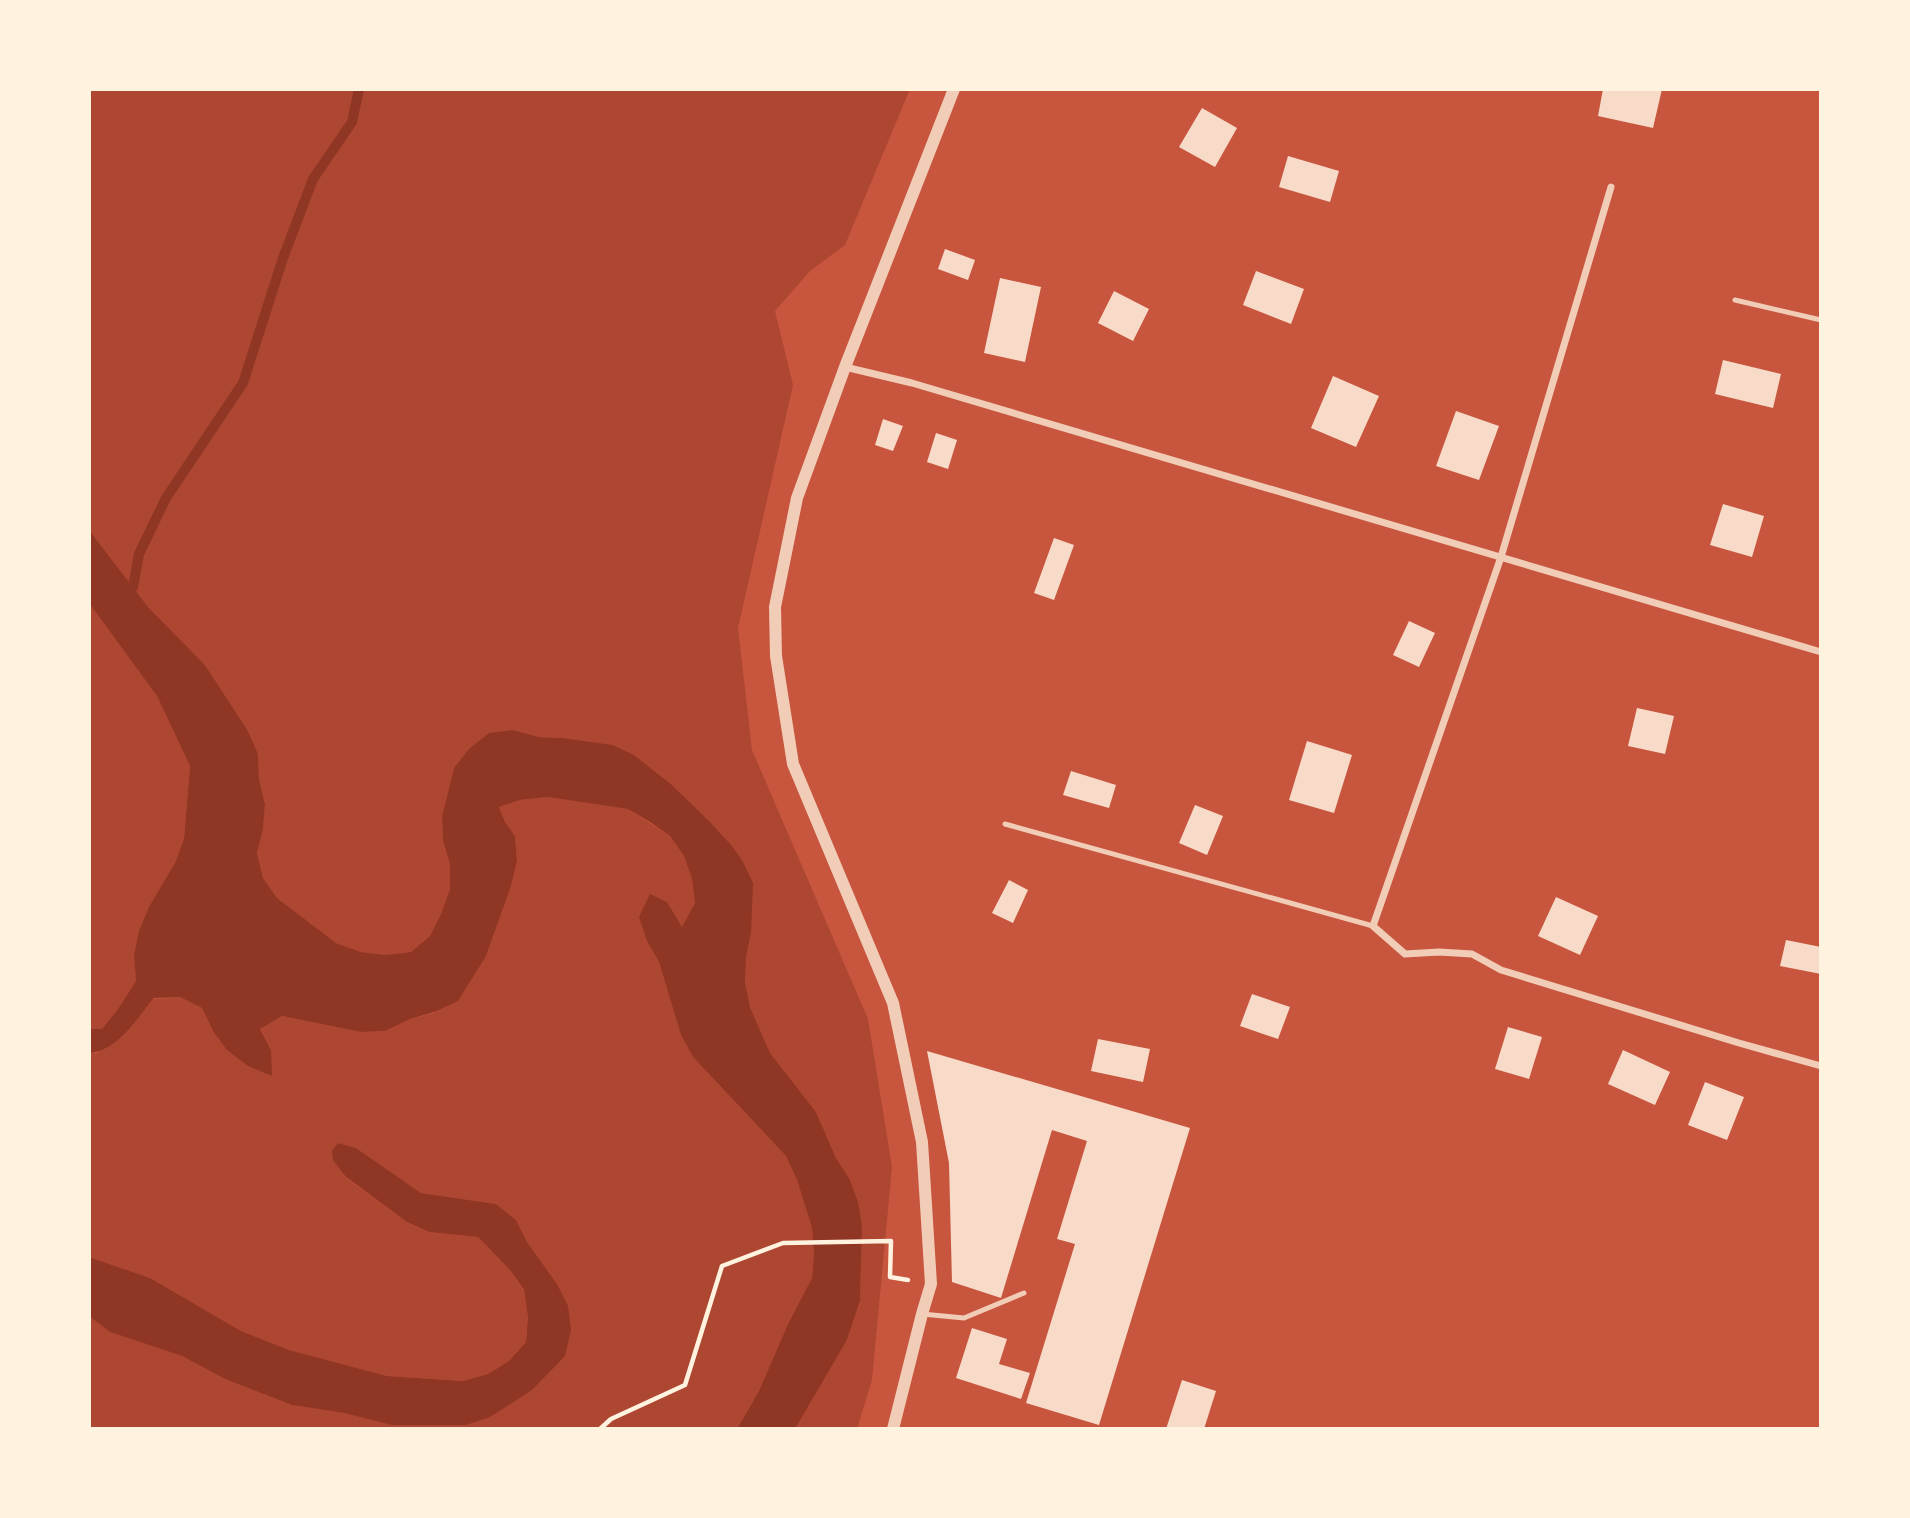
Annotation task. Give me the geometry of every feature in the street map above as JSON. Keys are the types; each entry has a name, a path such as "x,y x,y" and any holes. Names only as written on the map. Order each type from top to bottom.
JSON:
{"street":[{"path":"893,1429 931,1284 922,1142 893,1003 793,764 776,656 775,607 797,498 845,367 954,89"},
{"path":"1611,187 1501,557 1373,926 1405,954 1472,954 1501,970 1821,1066"},
{"path":"845,367 912,383 1821,652"}],"lane":[{"path":"1735,300 1821,320"},
{"path":"1005,824 1373,926"},
{"path":"922,1314 964,1318 1024,1293"}],"path":[{"path":"600,1429 611,1419 685,1385 722,1266 783,1243 891,1241 890,1277 931,1284"}],"shaded area":[{"path":"89,89 910,89 845,245 810,271 775,311 793,385 738,628 752,750 868,1019 892,1167 872,1380 857,1429 795,1429 847,1340 860,1302 862,1226 849,1178 836,1158 816,1112 770,1053 750,1007 745,982 751,933 708,820 672,785 634,755 613,745 539,737 513,730 454,768 442,816 443,841 450,864 450,889 430,936 411,952 385,955 361,952 336,943 277,898 263,878 257,853 265,804 259,779 258,754 248,731 205,665 148,607 89,530"},
{"path":"89,530 148,607 205,665 248,731 258,754 259,779 265,804 257,853 263,878 277,898 336,943 361,952 385,955 411,952 430,936 450,889 450,864 443,841 442,816 454,768 469,749 489,733 513,730 539,737 613,745 634,755 672,785 731,845 753,883 745,982 750,1007 770,1053 816,1112 836,1158 849,1178 858,1202 862,1226 860,1301 847,1340 795,1429 737,1429 759,1391 788,1324 812,1278 812,1228 797,1180 786,1156 693,1057 681,1035 659,962 647,941 639,917 650,894 667,902 682,927 695,903 692,879 684,856 670,836 628,809 547,797 520,800 499,807 515,836 517,861 511,886 486,956 458,1001 434,1012 410,1019 385,1031 361,1032 282,1016 260,1029 271,1050 272,1076 248,1066 227,1050 213,1031 202,1008 180,997 154,998 118,1040 99,1051 89,1053 89,1029 102,1029 136,981 134,955 139,931 149,907 175,863 184,839 190,766 157,696 89,603"},
{"path":"89,603 157,696 190,766 184,839 134,955 136,981 102,1029 89,1029"},
{"path":"547,797 628,809 670,836 684,856 692,879 695,903 682,928 667,902 647,941 659,962 681,1035 693,1057 786,1156 797,1180 812,1228 812,1278 788,1324 759,1391 737,1429 89,1429 89,1316 110,1332 182,1356 225,1379 292,1405 344,1413 391,1425 490,1417 557,1284 527,1242 516,1220 496,1204 421,1193 356,1148 338,1143 332,1150 346,1178 407,1222 428,1232 478,1237 511,1271 524,1291 528,1316 526,1342 509,1361 488,1374 463,1381 387,1376 289,1350 241,1331 150,1278 89,1257 89,1053 97,1053 137,1018 154,999 180,997 202,1008 213,1031 271,1076 271,1050 260,1028 282,1016 361,1032 385,1031 410,1019 434,1013 486,956 511,886 517,861 515,836 499,807 520,800"},
{"path":"338,1143 356,1148 421,1193 496,1204 516,1220 568,1306 571,1330 565,1356 532,1390 490,1417 466,1425 391,1425 344,1413 292,1405 225,1379 182,1356 110,1332 89,1316 89,1257 150,1278 241,1331 289,1350 387,1376 463,1381 488,1374 509,1361 526,1342 528,1317 524,1290 511,1271 478,1237 429,1232 407,1222 346,1177 333,1160 332,1150"}],"building":[{"path":"1603,89 1662,89 1653,128 1598,116"},
{"path":"1202,108 1237,128 1215,167 1179,147"},
{"path":"1288,156 1339,171 1330,202 1279,187"},
{"path":"945,249 975,260 968,280 938,269"},
{"path":"1256,271 1304,289 1291,324 1243,305"},
{"path":"1000,278 1041,287 1025,362 984,353"},
{"path":"1114,291 1149,309 1133,341 1098,323"},
{"path":"1723,360 1781,374 1773,408 1715,394"},
{"path":"1333,376 1379,396 1356,447 1311,428"},
{"path":"1456,411 1499,426 1479,480 1436,466"},
{"path":"883,419 903,426 893,451 875,445"},
{"path":"936,433 957,440 948,469 927,462"},
{"path":"1723,504 1764,516 1752,557 1710,545"},
{"path":"1054,538 1074,545 1054,600 1034,593"},
{"path":"1409,621 1435,633 1419,667 1393,655"},
{"path":"1637,708 1674,716 1665,754 1628,746"},
{"path":"1307,741 1352,755 1334,813 1289,800"},
{"path":"1071,771 1116,785 1109,808 1063,795"},
{"path":"1195,805 1223,816 1207,855 1179,843"},
{"path":"1009,880 1028,890 1013,923 992,913"},
{"path":"1556,897 1598,916 1580,955 1538,936"},
{"path":"1786,940 1821,947 1821,974 1780,966"},
{"path":"1252,994 1290,1007 1278,1039 1240,1026"},
{"path":"1508,1027 1542,1037 1529,1079 1495,1069"},
{"path":"1098,1039 1150,1049 1143,1082 1091,1071"},
{"path":"1623,1050 1670,1072 1655,1105 1608,1084"},
{"path":"927,1051 1190,1128 1099,1425 1026,1403 1075,1244 1057,1239 1087,1141 1052,1130 1001,1298 952,1282 949,1163"},
{"path":"1705,1082 1744,1097 1727,1140 1688,1125"},
{"path":"972,1328 1007,1339 999,1364 1030,1373 1021,1399 956,1378"},
{"path":"1182,1380 1216,1391 1204,1429 1166,1429"}],"waterway":[{"path":"127,596 133,587 139,554 166,498 243,383 283,258 313,179 352,122 359,89"}]}
